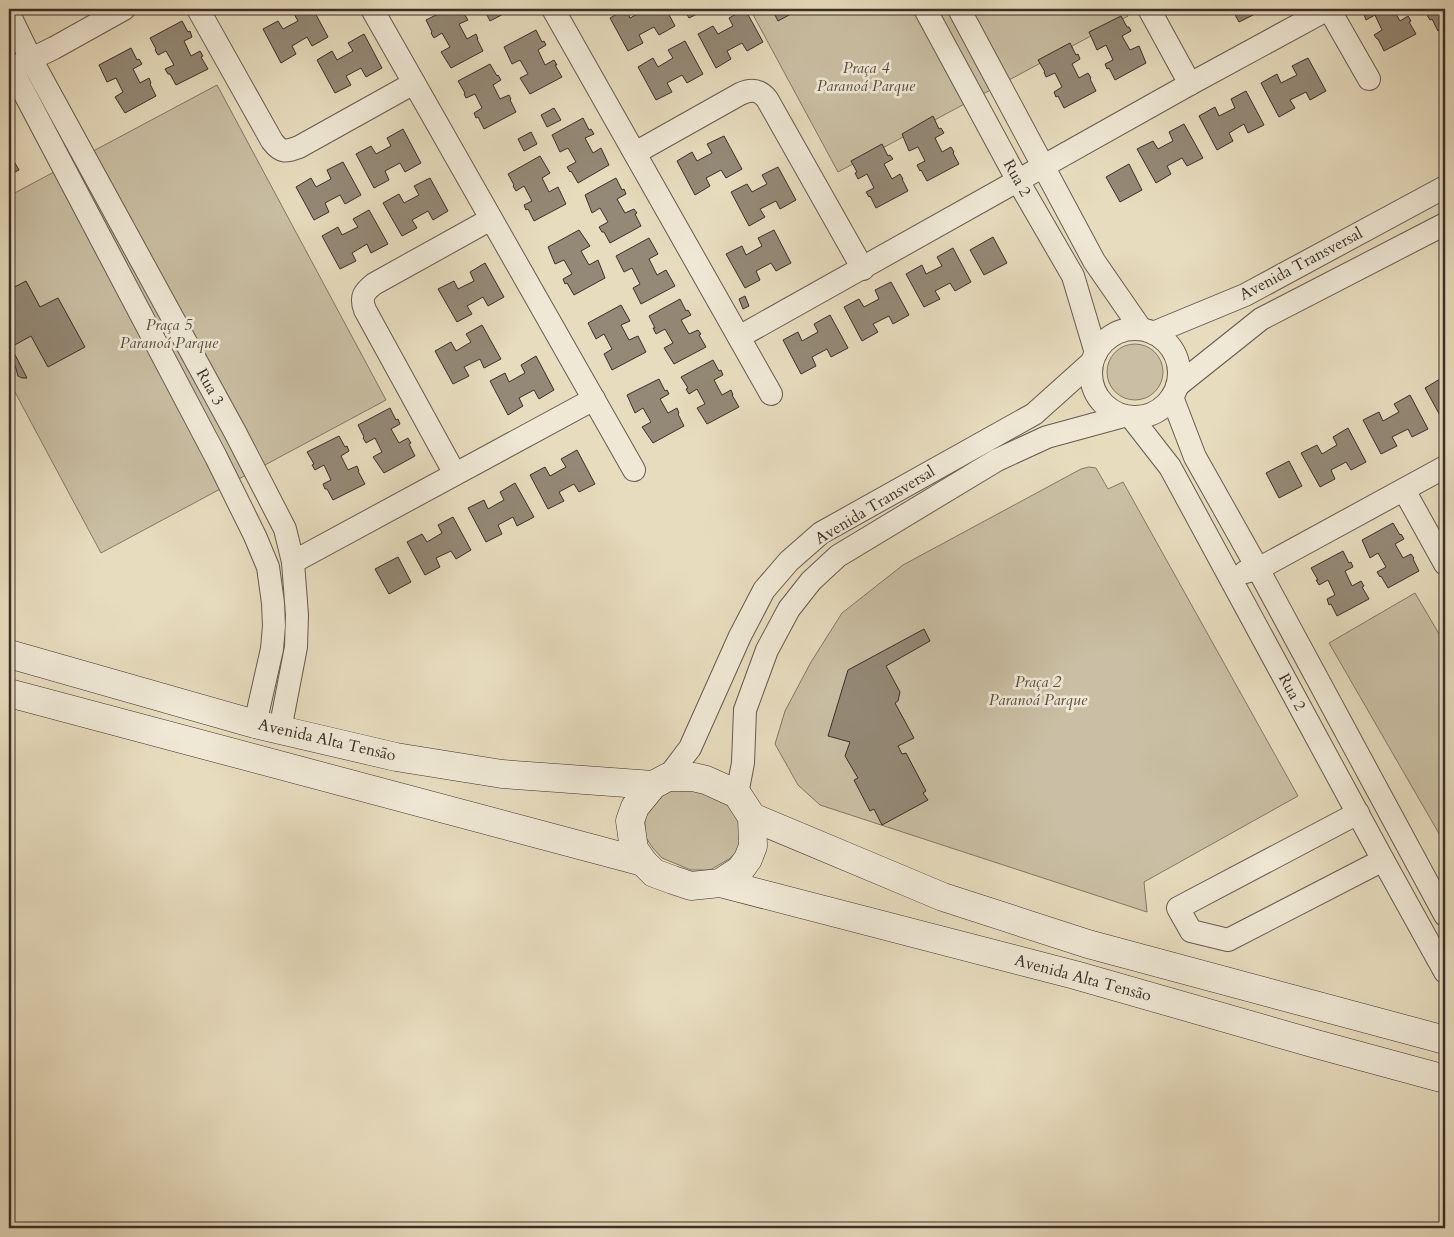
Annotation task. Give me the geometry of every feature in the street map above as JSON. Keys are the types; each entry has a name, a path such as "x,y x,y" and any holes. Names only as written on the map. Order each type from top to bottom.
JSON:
{"street":[{"path":"15,65 124,9"},
{"path":"198,9 272,142 276,148 282,151 299,147 414,83"},
{"path":"372,9 634,470"},
{"path":"553,9 771,394"},
{"name":"Rua 2","path":"925,9 1018,181 1073,276 1094,357"},
{"name":"Rua 2","path":"960,9 1094,261 1147,331"},
{"path":"1149,9 1190,84"},
{"path":"739,337 1190,84 1328,9 1369,79"},
{"name":"Rua 3","path":"9,14 15,65 216,457 255,536 268,568 274,626 268,727"},
{"name":"Rua 3","path":"15,65 262,484 285,529 294,562 297,615 296,647 268,727"},
{"path":"635,153 740,94 756,90 762,93 863,269"},
{"name":"Avenida Transversal","path":"660,781 690,748 740,636 764,590 789,561 821,533 1034,414 1094,357 1104,342 1115,334 1127,330 1147,331 1245,295 1445,187"},
{"path":"456,474 362,303 363,296 374,284 492,219"},
{"name":"Avenida Transversal","path":"737,794 743,763 745,710 766,650 789,609 811,581 838,556 997,460 1047,437 1127,416 1143,417 1154,413 1164,406 1175,392 1262,319 1445,224"},
{"path":"1147,331 1164,340 1172,349 1178,361 1180,374 1175,392"},
{"path":"1094,357 1091,376 1097,395 1111,410 1127,416"},
{"name":"Rua 2","path":"1175,392 1195,457 1258,569 1445,915"},
{"path":"294,562 594,399"},
{"name":"Rua 2","path":"1127,416 1170,467 1445,972"},
{"path":"1229,575 1258,569 1445,467"},
{"path":"1404,490 1445,564"},
{"name":"Avenida Alta Tensāo","path":"9,654 268,727 396,757 502,774 660,781"},
{"path":"9,693 643,862"},
{"path":"693,777 706,780 737,794 752,817 753,846 748,859 740,870 720,883 691,886 654,873 634,849 630,821 635,807 660,781 693,777"},
{"path":"1358,813 1178,908 1191,931 1228,940 1383,860"},
{"path":"752,817 943,896 1088,944 1444,1037"},
{"name":"Avenida Alta Tensão","path":"720,883 1075,975 1445,1079"}],"green space":[{"name":"Praça 4 Paranoá Parque","path":"750,9 1124,9 1128,16 838,172"},
{"name":"Praça 5 Paranoá Parque","path":"217,85 386,400 101,553 9,381 9,196"},
{"path":"1130,344 1140,344 1155,352 1161,361 1163,372 1161,383 1155,392 1140,400 1130,400 1119,395 1112,388 1107,377 1107,367 1112,356 1119,349"},
{"name":"Praça 2 Paranoá Parque","path":"1096,468 1108,489 1123,482 1298,796 1144,882 1147,912 820,805 798,785 775,744 785,711 811,662 842,613 903,565 1081,469"},
{"path":"1415,593 1445,644 1445,844 1329,643"},
{"path":"686,785 732,805 742,823 744,839 738,851 729,859 710,870 691,870 662,858 645,836 645,818 649,807 662,794"}],"building":[{"path":"300,9 313,9 328,37 312,46 307,37 292,46 296,54 281,63 263,29 278,21 283,29 298,21 293,12"},
{"path":"448,9 461,9 468,20 459,24 467,39 476,34 483,51 451,68 441,52 450,47 442,33 434,38 426,20"},
{"path":"484,9 513,9 490,21"},
{"path":"626,9 630,18 645,9 666,9 675,26 659,35 654,27 639,35 643,43 628,51 610,18"},
{"path":"684,9 705,9 705,10 689,18"},
{"path":"745,9 763,42 747,51 742,43 727,51 731,59 716,68 698,34 713,26 718,34 733,26 729,18"},
{"path":"772,9 800,9 778,21"},
{"path":"1232,9 1252,9 1255,14 1239,22"},
{"path":"1362,9 1393,9 1400,21 1408,16 1411,21 1409,22 1416,34 1384,51 1374,35 1382,30 1375,15 1366,20"},
{"path":"1435,9 1445,9 1445,27 1438,31 1432,19 1430,20 1427,15"},
{"path":"1121,16 1131,31 1122,36 1130,50 1139,46 1146,63 1115,80 1105,64 1113,60 1106,45 1097,50 1089,32"},
{"path":"182,21 192,37 184,41 191,56 200,51 203,56 201,57 208,69 176,85 165,69 174,65 166,51 158,55 150,38"},
{"path":"536,30 542,42 544,41 546,45 538,50 545,65 554,60 562,77 530,94 520,78 528,74 520,60 512,64 504,47"},
{"path":"364,34 382,68 366,77 361,68 346,76 351,85 335,93 317,60 332,51 337,60 353,51 348,43"},
{"path":"685,41 703,74 687,83 682,75 667,83 672,92 656,100 638,67 653,58 658,67 673,58 668,50"},
{"path":"1070,43 1080,59 1072,64 1079,78 1088,73 1096,91 1064,108 1054,92 1062,87 1055,73 1046,77 1038,60"},
{"path":"131,48 137,60 139,59 142,64 133,69 140,83 149,78 156,96 125,113 115,97 123,92 116,78 107,82 99,65"},
{"path":"1308,58 1326,91 1310,100 1306,92 1290,100 1295,108 1279,117 1261,83 1277,74 1281,83 1297,75 1292,66"},
{"path":"490,64 501,80 493,85 500,99 509,95 516,112 484,129 474,113 482,108 475,94 466,98 458,81"},
{"path":"1246,91 1264,125 1248,133 1244,124 1229,133 1233,141 1217,150 1199,116 1215,107 1219,116 1235,108 1231,99"},
{"path":"554,108 561,120 547,127 541,115"},
{"path":"933,116 939,129 941,128 944,133 935,138 942,152 951,147 959,164 927,181 917,165 925,161 918,147 909,151 902,134"},
{"path":"583,118 589,130 591,129 594,134 585,138 593,153 601,148 609,165 578,183 567,167 576,162 568,148 560,152 552,135"},
{"path":"1184,124 1203,158 1187,166 1182,158 1167,166 1171,174 1156,183 1137,149 1153,141 1158,149 1173,141 1169,132"},
{"path":"403,129 421,163 405,172 400,163 385,171 389,180 374,188 356,154 371,146 376,154 391,146 387,138"},
{"path":"531,132 537,144 524,151 518,139"},
{"path":"724,136 742,169 726,178 721,170 706,178 710,186 695,195 677,161 692,152 697,161 712,153 707,144"},
{"path":"882,144 888,156 890,155 893,159 884,164 892,179 900,174 908,191 876,208 866,192 874,188 867,174 858,179 855,173 857,172 851,161"},
{"path":"11,152 14,157 12,158 19,170 9,175 9,154"},
{"path":"540,156 550,173 542,178 549,192 558,187 566,204 534,221 524,205 532,201 524,186 516,191 508,174"},
{"path":"343,162 361,195 345,204 340,195 325,203 329,212 314,220 296,187 311,178 316,187 331,179 327,170"},
{"path":"1129,164 1142,190 1120,202 1106,177"},
{"path":"778,167 796,200 780,209 776,201 760,209 765,217 749,226 731,192 747,184 752,192 767,184 762,175"},
{"path":"430,178 448,211 433,220 428,211 412,220 417,228 402,236 383,203 399,194 404,203 419,195 414,186"},
{"path":"616,178 626,194 617,199 625,213 634,209 641,226 610,243 599,227 608,222 600,208 592,213 585,195"},
{"path":"369,210 388,244 371,253 367,244 352,253 356,261 340,269 322,236 338,227 342,235 358,227 353,219"},
{"path":"579,230 590,246 581,251 589,265 598,260 605,278 574,295 563,279 572,274 564,260 555,264 548,247"},
{"path":"774,230 791,263 776,271 771,263 756,271 760,280 745,288 726,254 742,246 746,255 762,246 758,238"},
{"path":"993,237 1007,263 984,275 970,250"},
{"path":"649,238 658,254 649,259 657,275 666,270 675,286 641,304 633,288 640,284 632,268 624,272 616,256"},
{"path":"953,248 971,282 955,291 950,283 935,291 940,299 924,307 906,274 922,265 926,274 942,266 937,257"},
{"path":"485,263 504,297 488,306 483,297 467,306 472,314 457,322 438,289 454,281 458,289 474,281 470,272"},
{"path":"26,281 40,307 58,298 85,347 48,367 31,336 11,347 27,378 22,378 18,376 15,365 9,357 9,290"},
{"path":"891,282 909,315 893,324 889,316 873,324 878,332 862,341 844,307 859,299 864,307 879,299 875,290"},
{"path":"745,296 749,306 743,309 739,299"},
{"path":"680,299 686,311 688,310 691,315 681,320 689,334 698,330 706,347 674,364 664,348 673,343 665,329 656,334 649,316"},
{"path":"621,305 630,321 621,325 629,340 638,336 646,352 612,370 604,354 612,349 604,334 596,339 588,323"},
{"path":"830,315 848,348 831,357 827,349 812,357 816,366 801,374 783,340 798,332 802,341 818,332 814,324"},
{"path":"482,325 501,359 484,368 480,359 464,367 469,376 453,384 435,351 451,342 456,351 471,342 466,334"},
{"path":"536,356 554,390 539,399 534,390 519,398 523,406 508,415 490,381 505,373 509,382 525,373 521,365"},
{"path":"713,360 723,375 714,380 722,395 731,390 739,407 707,424 697,408 705,404 697,389 689,394 686,389 688,388 681,377"},
{"path":"659,379 665,391 667,390 669,394 660,399 668,413 677,408 684,426 653,443 642,427 651,422 643,408 635,413 627,395"},
{"path":"1440,379 1445,387 1445,420 1443,421 1425,388"},
{"path":"1410,395 1428,429 1412,437 1408,429 1392,437 1397,446 1381,454 1363,420 1379,412 1383,421 1399,412 1394,404"},
{"path":"390,408 400,424 391,429 399,443 408,438 415,456 384,473 373,457 382,452 375,438 366,443 358,425"},
{"path":"1348,428 1366,462 1351,470 1346,462 1331,470 1335,479 1320,487 1301,453 1317,445 1322,454 1337,445 1333,437"},
{"path":"339,436 349,451 341,456 348,470 357,466 365,484 333,500 323,484 331,480 324,465 315,470 312,465 314,464 307,452"},
{"path":"577,450 595,484 579,492 574,484 559,492 564,501 548,509 530,475 545,467 550,476 566,467 561,459"},
{"path":"1289,461 1302,486 1279,498 1266,473"},
{"path":"515,483 534,517 517,526 513,517 498,525 502,534 486,542 468,508 484,500 488,509 504,500 500,492"},
{"path":"453,517 471,550 456,559 451,551 436,558 440,567 425,575 407,542 422,534 427,542 442,533 438,525"},
{"path":"1393,523 1404,539 1395,544 1403,558 1411,554 1419,571 1388,588 1377,572 1386,567 1378,553 1370,558 1362,540"},
{"path":"1343,551 1353,567 1345,571 1352,586 1361,581 1364,586 1362,587 1369,599 1337,616 1327,599 1335,595 1328,580 1319,585 1311,568"},
{"path":"398,557 411,582 389,594 375,569"},
{"path":"924,629 930,641 886,666 900,692 898,701 895,703 914,738 898,746 902,754 906,753 926,791 923,793 928,800 882,825 874,809 870,811 854,780 858,778 845,756 850,742 828,736 848,670"}]}
